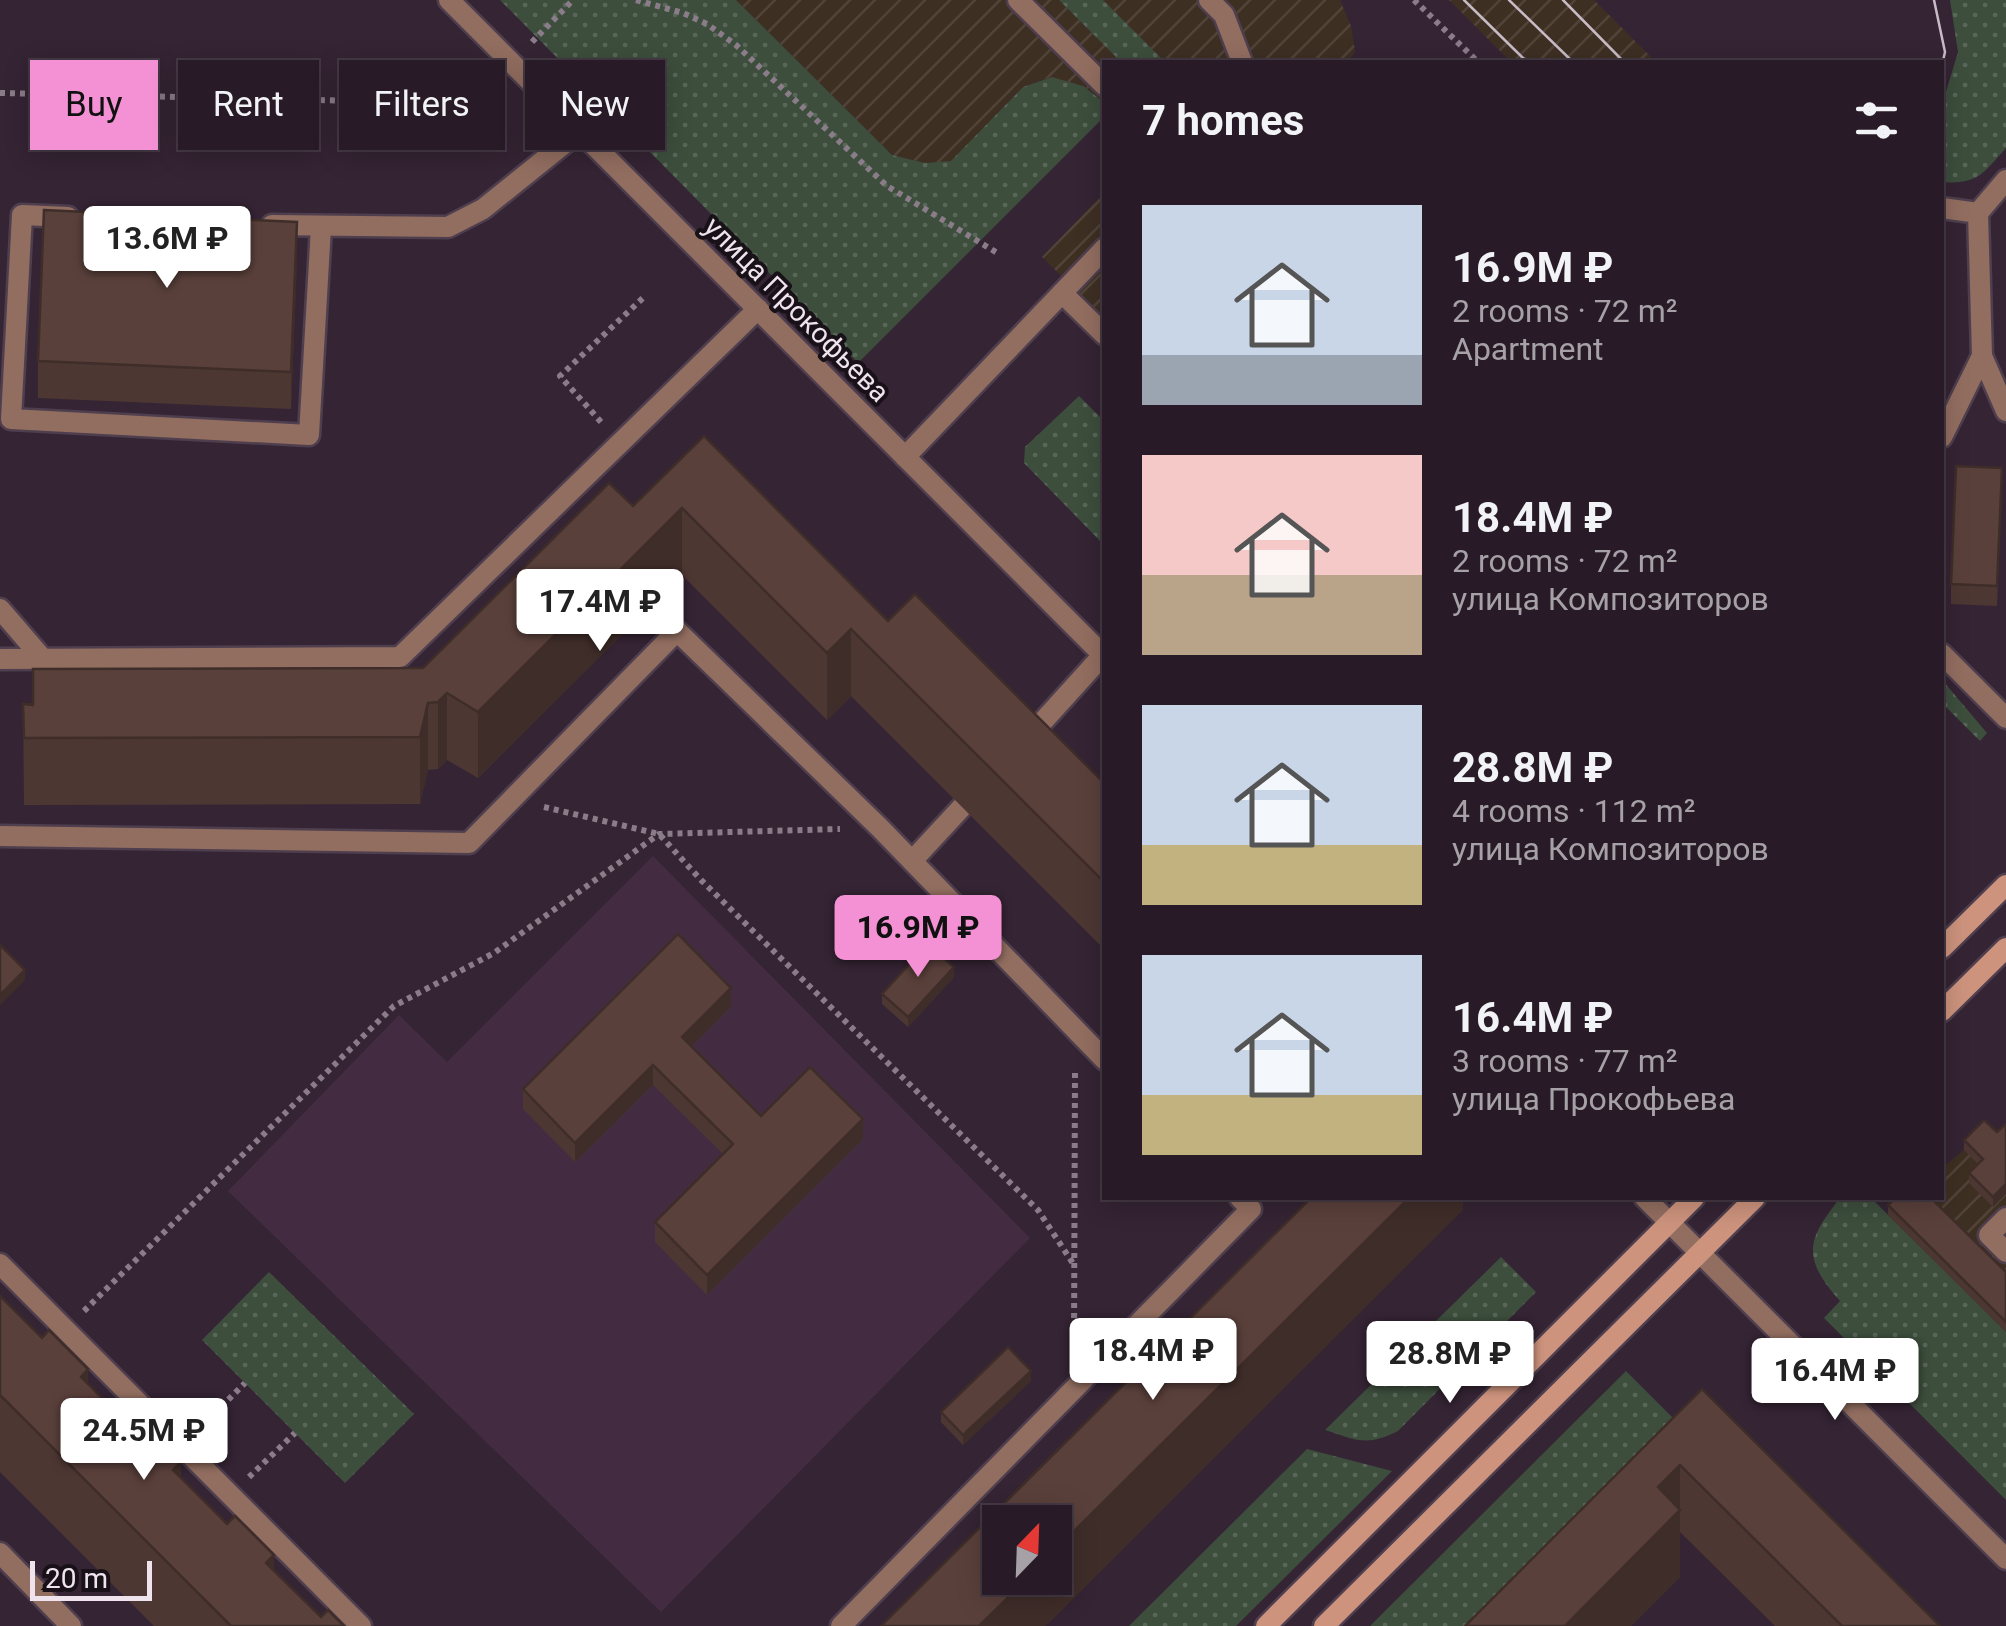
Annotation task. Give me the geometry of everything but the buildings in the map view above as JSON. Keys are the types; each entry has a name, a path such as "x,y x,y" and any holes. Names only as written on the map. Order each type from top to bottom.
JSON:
{"street":[{"name":"улица Прокофьева","path":"449,0 525,76"},
{"path":"1018,0 1102,83"},
{"path":"1209,0 1224,14 1241,60"},
{"path":"261,224 448,228 483,210 557,150"},
{"name":"улица Прокофьева","path":"599,150 1102,654"},
{"path":"2006,180 1978,213 1982,356 2006,411"},
{"path":"1944,208 1978,213"},
{"path":"82,217 22,215 11,419 310,434 321,226"},
{"path":"905,457 1102,251"},
{"path":"1062,293 1102,332"},
{"path":"0,659 400,657 758,309"},
{"path":"1944,433 1982,356"},
{"path":"0,609 42,659"},
{"path":"0,836 469,844 677,631 880,828 1102,1057"},
{"path":"1944,656 2006,718"},
{"path":"1010,756 1102,658"},
{"path":"912,861 962,807"},
{"path":"1944,946 2006,884"},
{"path":"1944,1009 2006,948"},
{"path":"841,1626 1251,1208 1242,1200"},
{"path":"1647,1200 2006,1559"},
{"path":"1266,1626 1692,1200"},
{"path":"1324,1626 1753,1200"},
{"path":"2006,1218 1989,1235 2006,1252"},
{"path":"0,1264 362,1626"},
{"path":"0,1554 71,1626"}],"path":[{"path":"511,62 573,0"},
{"path":"636,0 683,12 707,24 736,45 886,186 1000,254"},
{"path":"1414,0 1476,60"},
{"path":"0,93 339,101"},
{"path":"620,443 560,376 645,296"},
{"path":"514,800 659,834 880,828"},
{"path":"659,834 701,880 1038,1210 1074,1266"},
{"path":"65,1330 394,1006 494,953 659,834"},
{"path":"1074,1388 1075,1029"},
{"path":"181,1446 245,1383"},
{"path":"231,1495 295,1433"}],"shaded area":[{"path":"736,0 1059,0 1119,60 1102,60 1102,101 1083,86 1051,77 1023,87 951,162 925,163 892,155"},
{"path":"1103,0 1340,0 1351,26 1355,51 1350,60 1163,60"},
{"path":"1449,0 1594,0 1654,60 1509,60"},
{"path":"1102,193 1102,316 1042,257"},
{"path":"653,856 1030,1238 661,1612 228,1191 399,1015 447,1062"},
{"path":"2006,1134 2006,1332 1888,1215 1903,1200 1944,1200 1944,1166 1964,1150"}],"green space":[{"path":"500,0 736,0 892,155 925,163 951,161 1023,87 1052,77 1083,86 1102,101 1102,119 858,363 648,150 665,150 665,60 559,60"},
{"path":"1059,0 1103,0 1163,60 1119,60"},
{"path":"1950,0 2006,0 2006,148 1973,179 1944,182 1944,99 1958,52"},
{"path":"1079,396 1102,419 1102,543 1024,463 1025,447"},
{"path":"1944,682 1987,733 1980,741 1944,705"},
{"path":"1839,1200 1873,1200 2006,1332 2006,1500 1824,1318 1840,1301 1814,1261 1820,1226"},
{"path":"1501,1257 1536,1292 1398,1431 1378,1439 1361,1440 1325,1430"},
{"path":"269,1272 414,1414 345,1483 202,1340"},
{"path":"1626,1371 1678,1423 1474,1626 1370,1626"},
{"path":"1307,1449 1392,1471 1236,1626 1129,1626"}],"tram line":[{"path":"1464,0 1527,60"},
{"path":"1509,0 1571,60"},
{"path":"1563,0 1622,60"},
{"path":"1934,0 1945,52 1943,60"}]}
